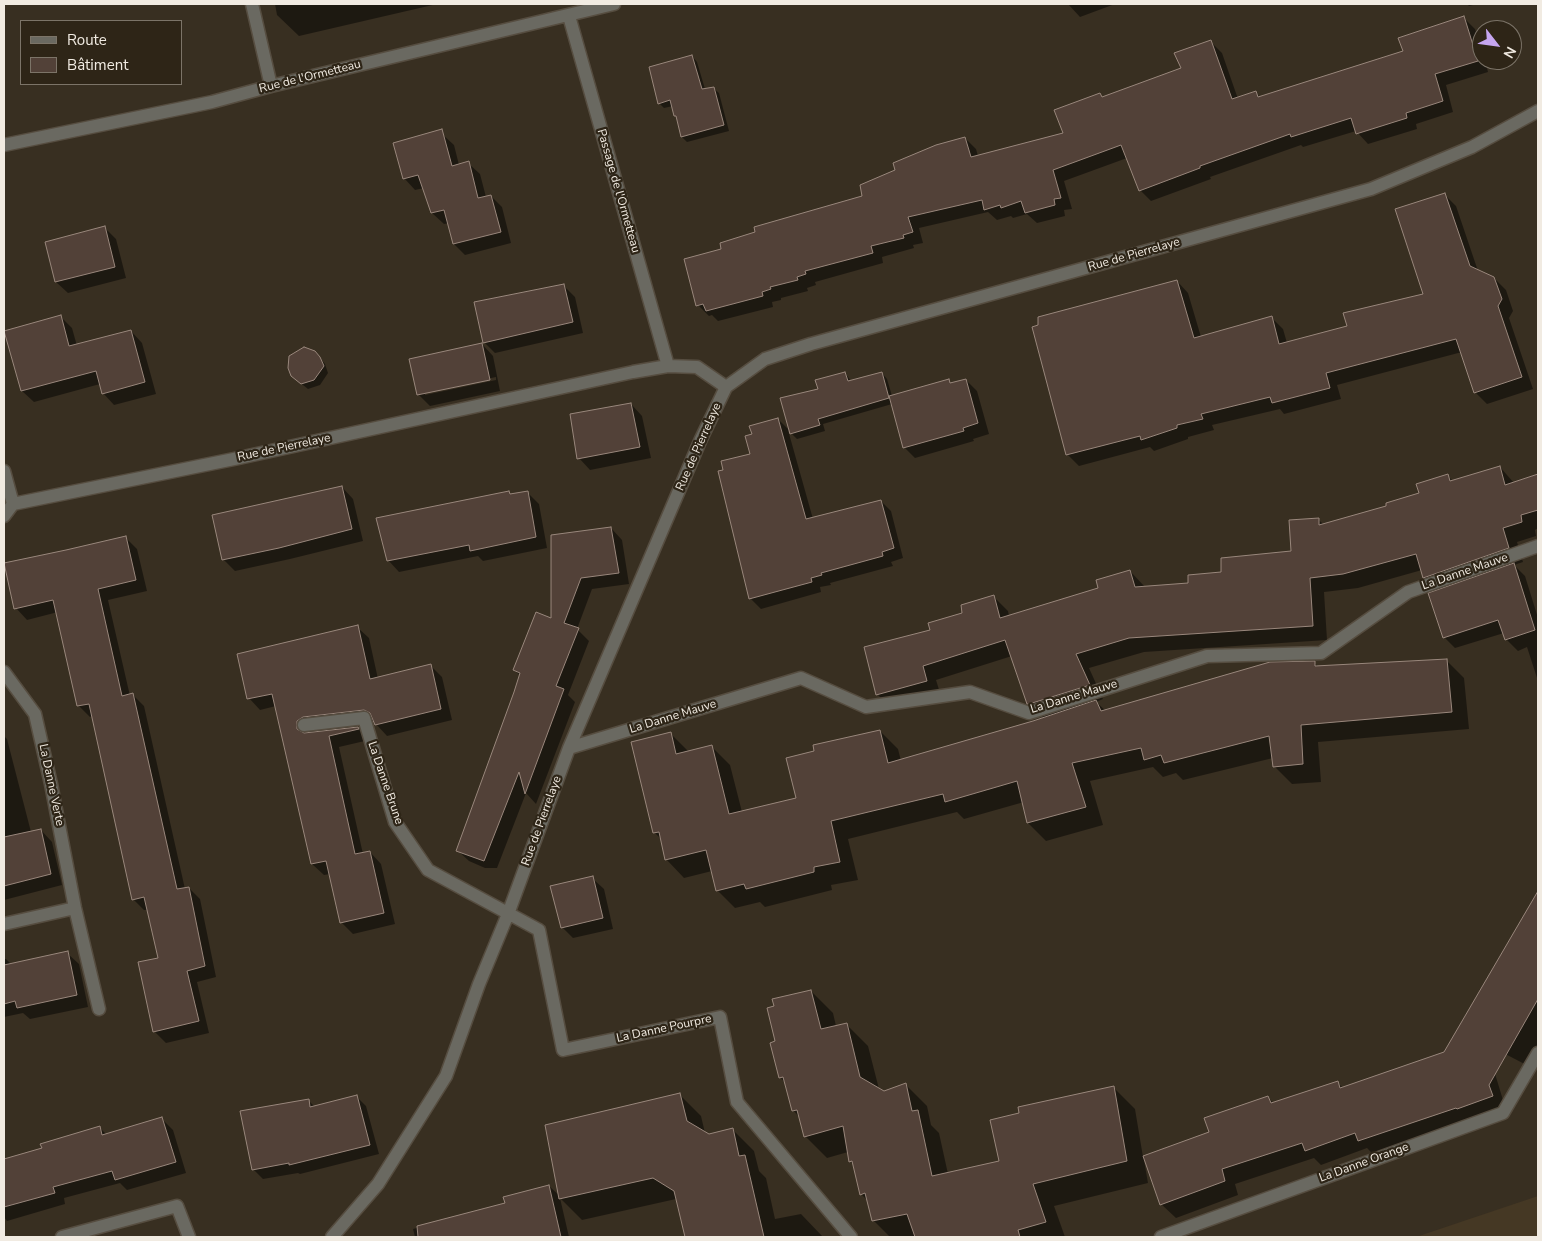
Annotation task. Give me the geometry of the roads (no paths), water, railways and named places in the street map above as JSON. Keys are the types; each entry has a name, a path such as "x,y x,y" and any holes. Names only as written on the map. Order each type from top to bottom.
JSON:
{"street":[{"path":"252,4 271,86"},
{"name":"Rue de l'Ormetteau","path":"4,145 212,102 271,86 614,4"},
{"name":"Passage de l'Ormetteau","path":"569,16 668,366"},
{"name":"Rue de Pierrelaye","path":"332,1237 378,1184 446,1076 569,748 701,439 726,387 765,359 811,344 1371,189 1472,147 1538,111"},
{"name":"Rue de Pierrelaye","path":"13,504 234,459 668,366 697,367 726,387"},
{"path":"4,471 13,504 4,516"},
{"name":"La Danne Mauve","path":"569,748 801,678 866,707 970,692 1029,713 1207,656 1321,653 1408,592 1538,546"},
{"name":"La Danne Verte","path":"4,672 35,714 51,784 75,908 99,1009"},
{"name":"La Danne Brune","path":"304,725 364,718 395,822 428,870 508,914"},
{"path":"4,924 75,908"},
{"name":"La Danne Pourpre","path":"508,914 539,930 563,1050 720,1017 737,1102 851,1237"},
{"name":"La Danne Orange","path":"1161,1237 1503,1113 1538,1053"},
{"path":"62,1237 177,1206 189,1237"}]}
